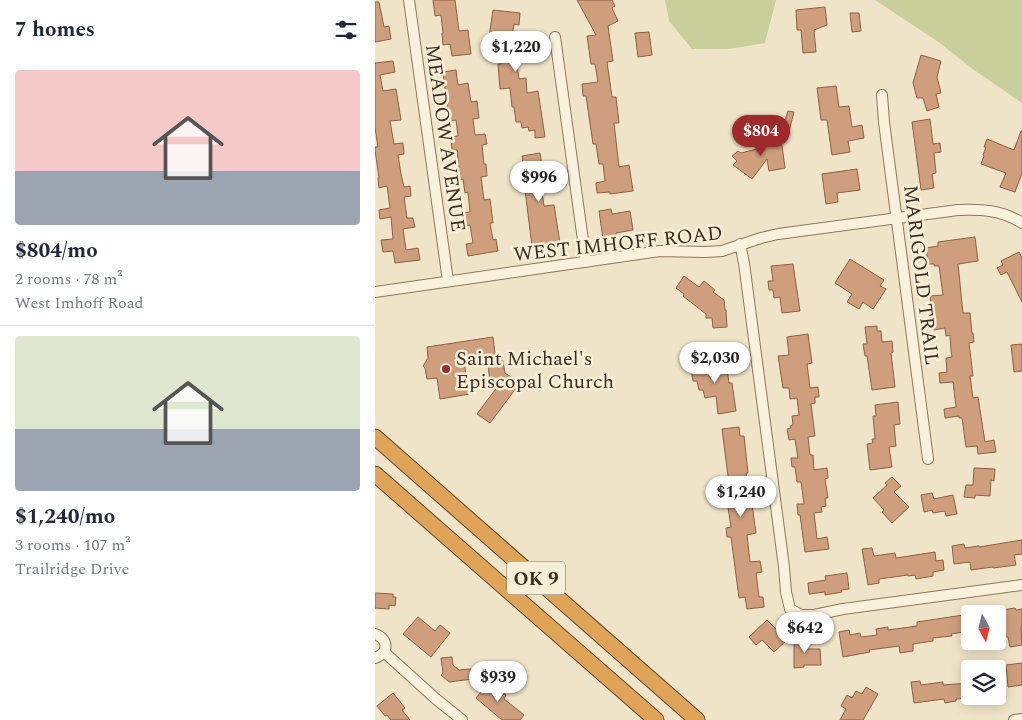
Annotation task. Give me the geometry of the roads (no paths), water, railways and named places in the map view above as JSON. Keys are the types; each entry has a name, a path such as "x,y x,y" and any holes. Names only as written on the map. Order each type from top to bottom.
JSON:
{"highway":[{"name":"OK 9","path":"375,437 697,720"},
{"name":"OK 9","path":"375,474 656,720"}],"street":[{"name":"MEADOW AVENUE","path":"409,0 448,281"},
{"path":"555,37 586,262"},
{"name":"MARIGOLD TRAIL","path":"882,95 928,459"},
{"name":"WEST IMHOFF ROAD","path":"375,292 660,251 705,252 722,250 778,234 949,211 975,210 998,212 1011,216 1022,223"},
{"path":"740,244 790,609 801,615 814,615 843,609 1022,585"},
{"path":"375,634 385,640 386,647 379,655 462,720"},
{"path":"1014,720 1022,719"}],"place":[{"name":"Saint Michael's Episcopal Church","path":"446,369"}]}
